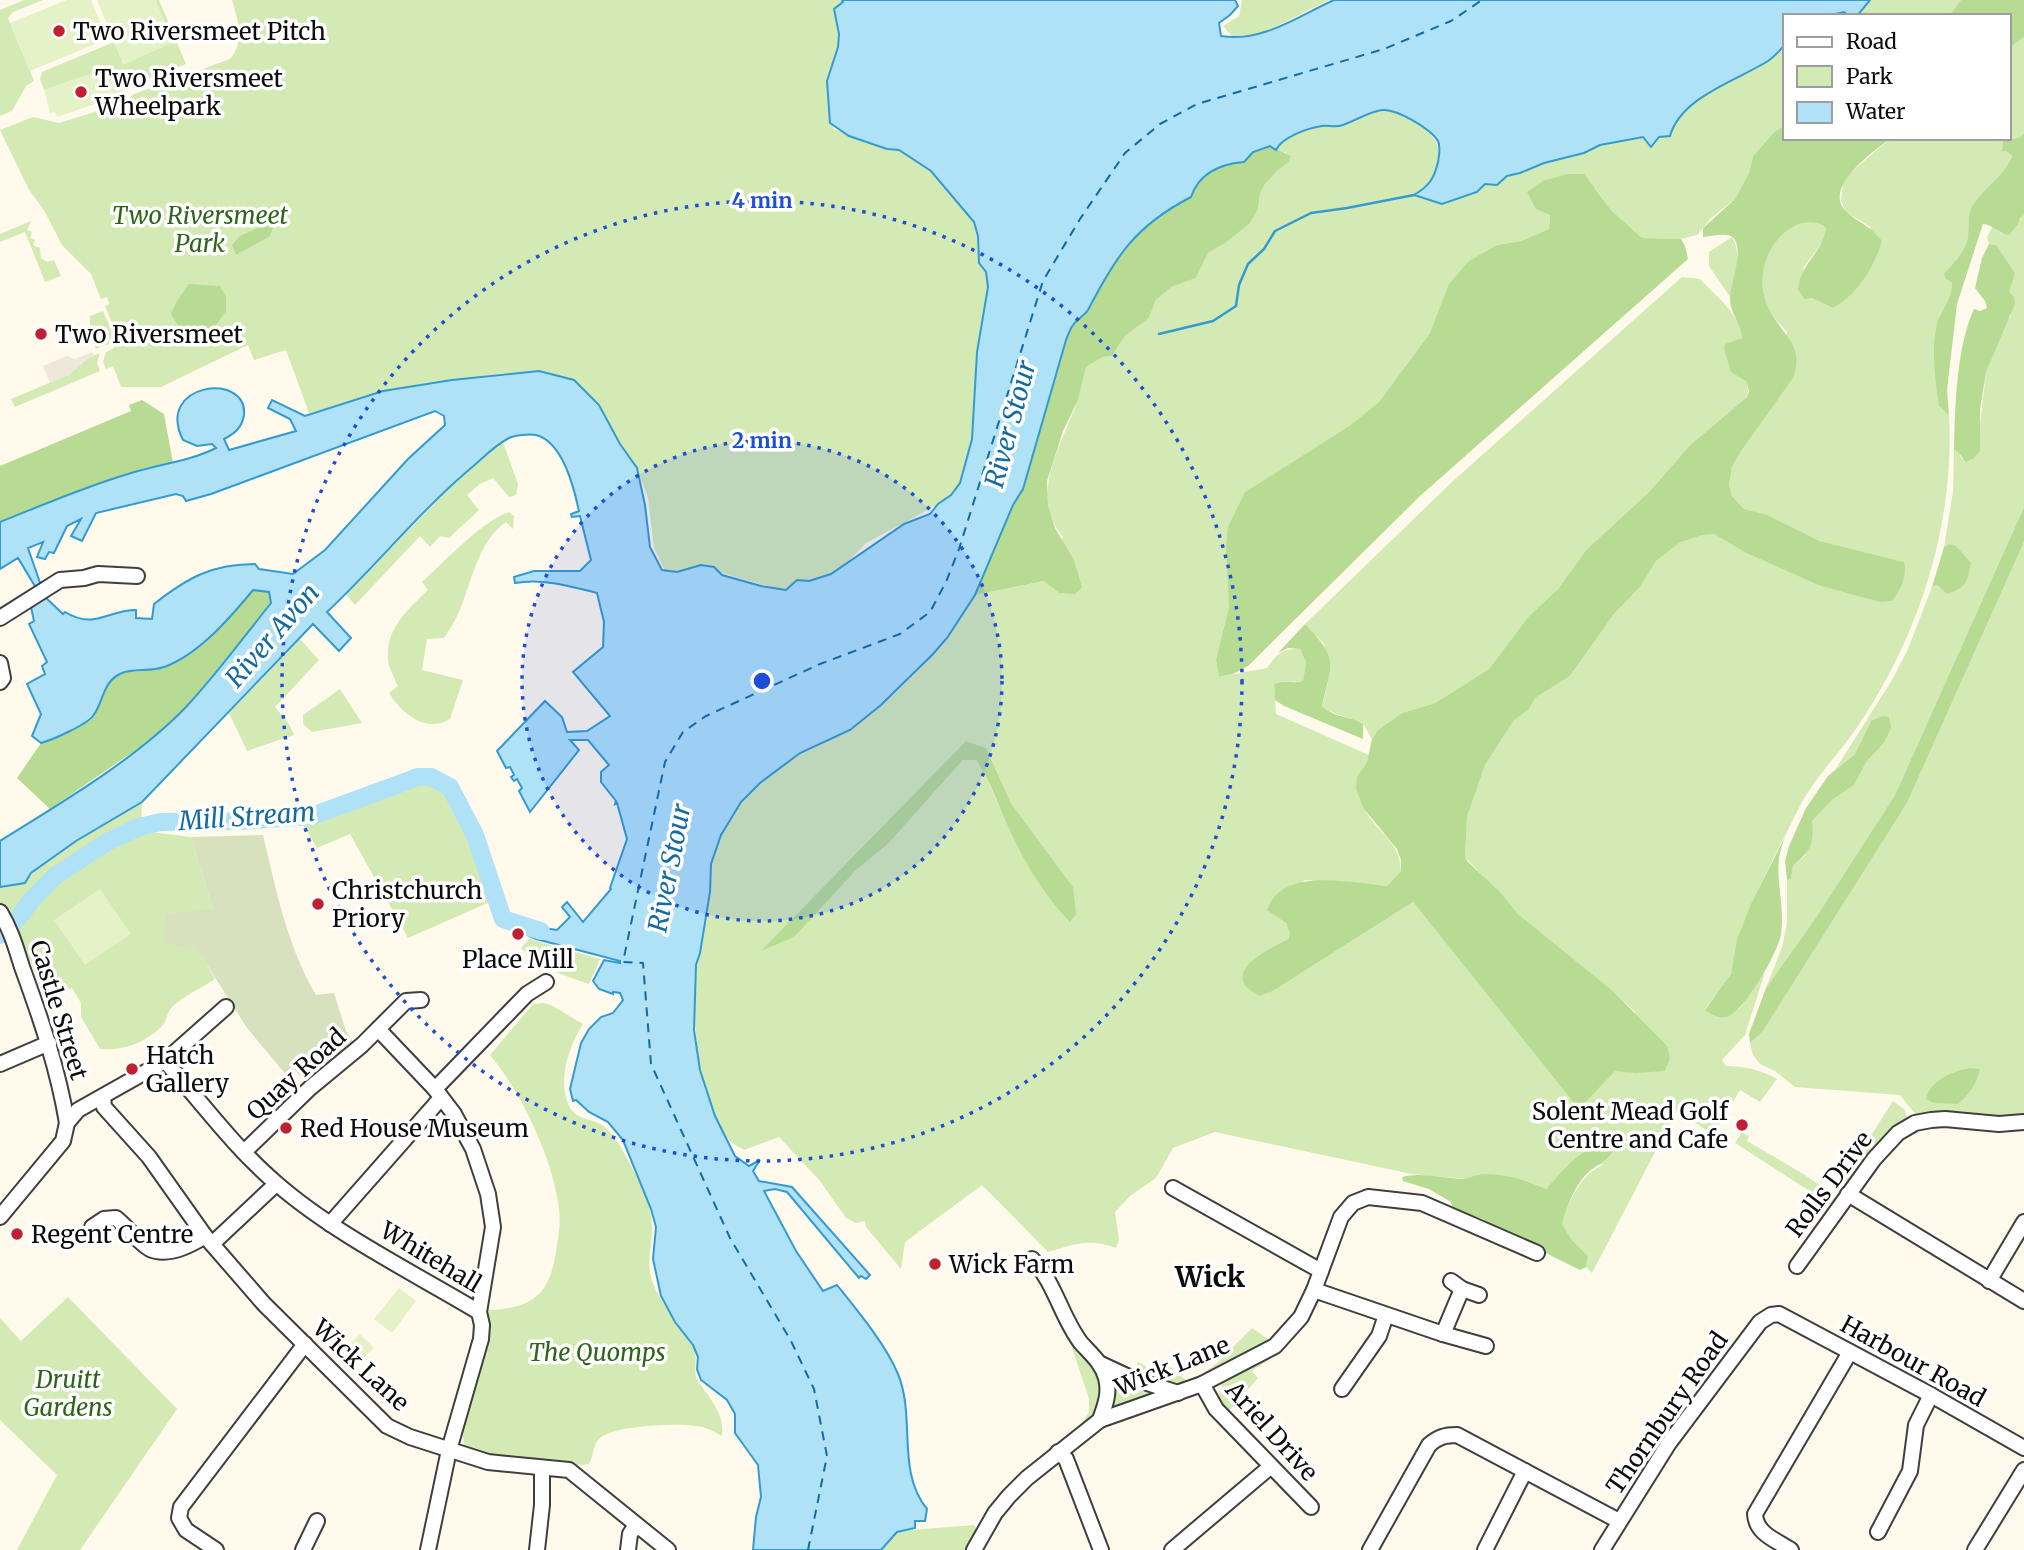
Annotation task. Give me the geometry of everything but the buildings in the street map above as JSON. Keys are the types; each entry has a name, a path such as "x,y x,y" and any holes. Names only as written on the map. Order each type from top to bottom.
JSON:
{"street":[{"path":"0,618 63,579 98,574 137,576"},
{"path":"0,663 3,678 0,682"},
{"name":"Castle Street","path":"1,914 15,942 50,1043 67,1124"},
{"path":"330,1224 438,1094 527,994 546,982"},
{"name":"Quay Road","path":"244,1152 310,1088 414,1000"},
{"path":"0,1217 63,1142 67,1124 78,1110 103,1102 165,1061 226,1007"},
{"name":"Quay Road","path":"378,1029 454,1114 473,1149 488,1194 493,1227 479,1312"},
{"path":"0,1064 50,1043"},
{"name":"Whitehall","path":"165,1061 244,1152 276,1184 330,1224 479,1312 481,1339 449,1450 428,1550"},
{"name":"Wick Lane","path":"103,1102 149,1157 209,1240 264,1304 387,1426 410,1437 488,1462 569,1470 668,1550"},
{"name":"Rolls Drive","path":"1797,1266 1886,1144 1915,1124 1945,1119 1999,1124 2024,1122"},
{"path":"93,1227 104,1219 116,1218 150,1249 179,1249 209,1240 276,1184"},
{"path":"1173,1188 1321,1271"},
{"path":"1848,1194 2024,1301"},
{"name":"Wick Lane","path":"974,1550 995,1513 1009,1496 1058,1452 1100,1420 1202,1384 1275,1346 1301,1317 1341,1217 1353,1203 1368,1197 1422,1203 1537,1254"},
{"path":"1989,1281 2024,1222"},
{"name":"Wick Lane","path":"1032,1259 1043,1270 1080,1341 1101,1364 1108,1391 1100,1420"},
{"path":"1443,1334 1457,1285 1479,1295"},
{"path":"1314,1290 1486,1346"},
{"name":"Harbour Road","path":"1779,1314 2024,1448"},
{"name":"Thornbury Road","path":"1602,1550 1669,1443 1760,1322 1771,1315 1779,1314"},
{"path":"1342,1389 1378,1336 1386,1315"},
{"path":"216,1550 186,1530 179,1518 181,1507 305,1344"},
{"path":"1791,1550 1760,1530 1755,1523 1755,1514 1850,1352"},
{"path":"1101,1364 1129,1377 1178,1393"},
{"name":"Ariel Drive","path":"1202,1384 1216,1409 1311,1507"},
{"path":"1878,1532 1910,1471 1916,1425 1931,1395"},
{"path":"1369,1543 1429,1445 1437,1438 1457,1435 1619,1521"},
{"path":"1058,1452 1066,1459 1101,1550"},
{"path":"1172,1550 1270,1467"},
{"path":"537,1550 542,1505 542,1468"},
{"path":"1975,1550 2024,1470"},
{"path":"1485,1550 1525,1471"},
{"path":"303,1550 317,1521"},
{"path":"628,1550 630,1534 636,1525"}],"green space":[{"path":"24,0 43,0 13,12 8,18 34,81 26,86 12,111 0,116 0,10"},
{"name":"Two Riversmeet Pitch","path":"67,0 91,0 107,39 30,71 10,23"},
{"name":"Two Riversmeet Pitch","path":"97,0 155,0 173,43 123,64"},
{"path":"155,0 159,0 186,64 127,87 112,98 119,90 105,69 44,90 40,79 42,72 114,42 124,64 173,42"},
{"name":"Two Riversmeet Park","path":"232,0 845,0 843,38 828,84 833,129 898,147 935,171 975,210 991,274 978,403 968,469 952,497 866,543 840,570 784,591 722,573 670,581 654,548 648,498 637,468 620,444 599,405 503,373 383,391 335,408 309,413 286,350 254,360 248,345 161,387 121,387 113,366 106,369 103,362 106,352 114,348 116,343 114,327 105,306 109,304 107,297 101,299 91,274 62,245 45,212 28,188 0,130 33,117 59,123 120,104 134,94 230,59 239,38"},
{"path":"1242,0 1329,0 1261,34 1232,36 1223,26 1239,16"},
{"path":"1870,0 1961,0 1950,14 1859,14"},
{"path":"1961,0 2024,0 2024,37 2010,48 2010,14 1950,14"},
{"path":"2024,37 2024,133 2013,138 2006,151 2012,156 2009,163 1972,207 1965,247 1944,273 1952,283 1952,293 1939,317 1939,406 1949,415 1949,456 1946,497 1929,578 1899,655 1880,691 1799,808 1744,921 1730,975 1705,1009 1739,1009 1765,972 1745,1035 1722,1060 1726,1066 1753,1069 1777,1079 1760,1102 1740,1090 1713,1135 1677,1110 1592,1273 1586,1267 1588,1256 1572,1240 1562,1224 1572,1197 1582,1182 1604,1164 1563,1170 1546,1189 1528,1181 1479,1174 1466,1179 1412,1174 1215,1132 1173,1148 1156,1178 1130,1196 1115,1212 1119,1240 1116,1248 1090,1243 1048,1252 982,1185 905,1242 901,1269 866,1227 865,1221 856,1223 846,1218 820,1181 779,1137 744,1150 727,1138 711,1105 703,1079 695,1027 696,975 710,892 711,865 726,824 747,796 774,773 811,747 849,730 885,702 935,651 975,595 1044,581 1063,537 1053,520 1048,503 1051,468 1078,399 1086,367 1103,357 1112,356 1125,336 1149,318 1156,300 1170,287 1196,278 1208,253 1225,243 1258,209 1260,194 1265,184 1288,163 1287,153 1276,150 1279,145 1311,128 1339,127 1378,112 1395,112 1421,126 1439,149 1437,167 1425,188 1454,200 1477,192 1485,184 1497,185 1507,176 1584,153 1600,145 1643,137 1651,147 1658,137 1670,136 1676,122 1697,100 1768,61 1783,47 1783,127 1775,131 1753,156 1749,173 1735,199 1711,218 1697,235 1681,239 1642,238 1611,210 1595,188 1550,215 1549,229 1521,241 1497,245 1439,314 1430,333 1379,402 1349,426 1245,492 1229,583 1229,607 1216,659 1219,677 1267,668 1280,653 1300,649 1306,662 1303,681 1274,684 1276,714 1369,755 1357,778 1362,803 1370,818 1393,845 1400,861 1401,871 1387,886 1304,880 1286,923 1290,934 1288,939 1258,956 1273,991 1413,902 1579,1108 1615,1070 1635,1073 1635,1012 1518,914 1465,857 1467,817 1485,765 1514,719 1529,709 1535,698 1570,676 1614,614 1640,587 1656,561 1681,542 1714,534 1744,552 1818,585 1846,591 1904,562 1820,541 1767,516 1744,509 1732,496 1729,485 1732,467 1741,451 1787,332 1771,314 1764,297 1764,265 1768,251 1778,237 1795,225 1812,221 1820,223 1826,229 1824,240 1803,268 1812,298 1833,308 1871,227 1846,212 1841,201 1843,184 1849,174 1889,140 2010,140 2010,48","holes":["966,741 986,748 1011,803 1073,887 1071,921 1034,874 976,760 963,760 888,844 855,871"]},
{"name":"Two Riversmeet Wheelpark","path":"105,69 107,75 113,73 119,90 112,98 57,117 55,112 50,113 44,90"},
{"path":"1783,127 1783,140 1888,140 1852,171 1840,193 1841,203 1848,213 1882,241 1864,279 1850,295 1833,308 1812,298 1805,299 1798,290 1803,273 1824,238 1826,229 1823,225 1812,222 1797,224 1784,233 1771,250 1764,269 1763,291 1770,311 1791,342 1796,367 1793,378 1732,467 1729,485 1732,496 1744,509 1767,515 1820,541 1904,562 1905,572 1900,588 1892,601 1880,602 1818,585 1744,552 1714,534 1681,542 1656,561 1640,587 1614,614 1570,676 1535,698 1529,709 1514,720 1485,765 1467,817 1465,857 1468,862 1499,891 1518,914 1613,991 1667,1046 1670,1058 1665,1071 1615,1071 1579,1109 1413,902 1273,991 1259,996 1245,985 1244,970 1256,958 1288,939 1290,934 1286,923 1267,910 1275,896 1287,887 1319,880 1387,886 1401,871 1397,849 1364,809 1356,789 1357,777 1367,762 1372,739 1378,730 1402,713 1435,703 1489,669 1528,617 1558,589 1586,550 1649,492 1690,445 1747,397 1749,391 1746,381 1731,372 1724,349 1725,344 1742,338 1730,302 1738,256 1737,247 1728,235 1703,237 1703,228 1735,199 1749,173 1753,156 1775,131"},
{"path":"2024,133 2024,215 2009,235 1983,224 1957,304 1947,390 1949,415 1939,406 1934,365 1937,324 1952,289 1952,283 1945,278 1944,273 1965,247 1972,207 2012,156 2002,151 2003,141 2020,137"},
{"path":"1270,146 1291,156 1288,163 1265,184 1260,194 1258,209 1250,223 1208,253 1196,278 1171,287 1156,300 1149,318 1125,336 1112,356 1103,357 1086,367 1078,400 1063,431 1047,481 1048,505 1055,528 1074,560 1082,587 1075,594 1059,593 1044,581 975,595 1013,505 1023,489 1072,327 1088,310 1118,258 1141,231 1191,197 1199,182 1211,171 1243,162 1253,152"},
{"path":"1567,174 1584,174 1611,210 1642,238 1681,239 1688,259 1420,496 1248,666 1233,674 1219,677 1216,659 1229,607 1226,546 1228,527 1245,492 1349,426 1379,402 1430,333 1449,284 1469,261 1497,245 1521,241 1549,229 1550,215 1536,209 1527,192 1543,181"},
{"path":"265,214 271,215 275,222 270,236 236,255 232,245 240,236 260,227"},
{"path":"2024,215 2024,507 1895,795 1815,919 1766,988 1782,947 1787,923 1787,880 1791,878 1793,866 1805,856 1812,821 1832,800 1854,785 1867,761 1884,743 1871,721 1855,754 1835,770 1892,680 1908,649 1932,587 1937,585 1947,594 1949,544 1944,547 1953,492 1954,450 1957,450 1962,459 1980,426 1986,372 2004,325 2011,316 2009,292 2014,273 1996,245 1989,244 1987,237 1993,226 2002,234"},
{"path":"31,221 27,230 32,232 30,238 35,240 33,245 40,248 41,258 47,262 54,260 61,276 45,282 25,232 0,242 0,234"},
{"path":"1732,237 1737,259 1730,297 1709,266 1709,252"},
{"path":"1989,244 1996,245 2015,273 2009,292 2014,297 2015,304 1986,372 1980,410 1980,451 1966,462 1954,450 1958,378 1963,342 1974,309 1980,311 1987,308 1975,288 1982,258"},
{"path":"1682,277 1700,279 1737,321 1742,338 1726,344 1745,376 1747,397 1690,445 1649,492 1586,550 1558,589 1528,617 1489,669 1435,703 1402,713 1378,730 1372,739 1360,722 1333,713 1322,706 1328,682 1324,644 1305,624 1454,480"},
{"path":"189,284 220,286 226,297 226,311 216,325 200,332 180,329 171,314"},
{"path":"103,311 112,339 111,343 96,349 90,331 90,316"},
{"path":"100,353 97,363 100,371 15,407 11,399 68,375 88,358"},
{"path":"142,400 164,414 173,463 144,468 0,522 0,466 131,411 129,405"},
{"path":"503,442 518,484 516,495 509,497 493,478 480,484 467,495 479,510 449,538 440,536 430,547 420,536 355,605 346,594 459,478"},
{"path":"2024,507 2024,542 1907,803 1763,1031 1750,1043 1749,1034 1766,988 1815,919 1895,795"},
{"path":"509,512 514,516 513,529 506,522 488,540 476,564 458,614 444,638 427,639 422,670 463,680 450,719 441,723 423,723 400,708 389,693 398,686 388,660 394,629 406,612 428,590 422,582 475,533"},
{"path":"2024,542 2024,1114 2007,1116 1955,1111 1917,1116 1900,1095 1795,1087 1775,1071 1760,1064 1753,1055 1750,1043 1763,1031 1907,803"},
{"path":"1949,544 1956,546 1971,563 1965,583 1947,594 1937,585 1932,587 1944,547"},
{"path":"253,590 269,592 271,604 186,707 153,738 50,809 17,778 41,743 76,728 93,716 107,686 116,677 126,672 164,667 189,654 224,624"},
{"path":"1305,624 1323,646 1330,662 1322,706 1363,724 1363,739 1275,700 1274,684 1303,681 1306,662 1300,649 1288,648 1278,653"},
{"path":"300,639 319,660 275,707 294,735 247,751 229,713"},
{"path":"340,689 362,723 312,732 303,724 303,715"},
{"path":"1883,716 1889,717 1891,728 1884,743 1867,761 1854,785 1832,800 1812,821 1810,846 1793,866 1791,879 1787,880 1785,861 1806,808 1828,776 1855,754 1871,721"},
{"path":"966,741 986,748 1011,803 1073,887 1076,914 1070,922 1041,887 1025,861 976,760 963,760 888,844 855,871 794,937 761,951"},
{"path":"413,785 440,785 467,828 501,897 408,938 350,834 317,848 304,826"},
{"path":"142,802 141,831 191,837 213,909 197,948 215,979 176,1003 162,1026 149,1037 126,1047 100,1049 81,1017 81,1003 72,988 44,997 19,932 0,904 0,887 25,883 62,849"},
{"path":"263,835 297,957 316,995 334,993 346,1031 355,1045 305,1082 295,1070 287,1076 247,1028 197,949 163,943 166,914 213,909 191,837"},
{"path":"1785,837 1778,867 1782,915 1779,943 1744,1002 1729,1016 1716,1016 1705,1010 1731,974 1737,939 1751,904"},
{"path":"100,889 131,934 85,965 54,920"},
{"path":"529,939 600,959 589,984 536,961 521,948"},
{"name":"The Quomps","path":"544,1003 583,1024 573,1042 564,1074 569,1106 575,1113 604,1126 611,1133 642,1188 651,1217 649,1265 652,1281 694,1348 696,1376 715,1405 721,1419 722,1436 703,1427 687,1425 631,1428 607,1434 599,1439 589,1464 582,1465 505,1459 476,1451 464,1444 462,1431 490,1339 488,1310 516,1306 536,1297 549,1279 556,1252 560,1214 556,1190 543,1148 524,1107 490,1055 533,1004"},
{"path":"1980,1069 1972,1088 1958,1104 1934,1103 1926,1099 1928,1092 1937,1082 1957,1071"},
{"path":"1893,1101 1904,1109 1909,1121 1841,1196 1838,1192 1840,1184"},
{"path":"1742,1132 1749,1136 1747,1141 1805,1175 1831,1193 1838,1202 1831,1205 1735,1143"},
{"path":"1607,1143 1612,1153 1591,1170 1576,1188 1562,1224 1572,1240 1588,1256 1586,1267 1580,1270 1499,1230 1483,1219 1453,1209 1451,1202 1429,1189 1403,1181 1402,1177 1424,1175 1462,1179 1491,1174 1530,1182 1546,1189 1581,1154"},
{"path":"399,1288 416,1301 392,1333 374,1319"},
{"name":"Druitt Gardens","path":"68,1297 177,1409 80,1550 17,1550 57,1475 0,1420 0,1318 21,1341"},
{"path":"1049,1297 1087,1351 1103,1381 1099,1408 1091,1419 1080,1426 1089,1412 1089,1399 1069,1339"},
{"path":"1252,1328 1271,1341 1203,1374 1217,1363"},
{"path":"360,1334 374,1348 353,1368 339,1355"},
{"path":"1270,1354 1271,1358 1252,1371 1258,1378 1228,1412 1219,1397 1222,1386 1218,1381"},
{"path":"1138,1362 1154,1371 1168,1365 1188,1382 1167,1384 1133,1373"},
{"path":"1107,1373 1155,1393 1109,1412"},
{"path":"974,1525 978,1531 969,1550 881,1550 898,1531"}],"shaded area":[{"path":"92,352 94,355 79,367 50,383 43,366 67,356 75,359"}],"water":[{"path":"842,0 1235,0 1238,6 1219,23 1221,36 1236,37 1251,36 1279,27 1334,0 1870,0 1859,14 1783,14 1783,47 1768,61 1697,100 1676,122 1670,136 1659,137 1651,147 1643,137 1600,145 1584,153 1507,176 1497,185 1485,184 1477,192 1442,204 1414,195 1430,182 1435,173 1439,155 1438,141 1405,116 1378,111 1340,126 1322,126 1303,131 1284,141 1276,150 1270,146 1253,152 1244,162 1212,171 1199,182 1191,197 1155,219 1118,258 1088,310 1070,330 1023,489 1013,505 975,595 947,638 881,705 850,730 800,753 760,783 741,802 721,835 711,864 710,892 696,965 694,1030 700,1070 715,1116 735,1156 749,1166 760,1160 753,1171 759,1181 792,1187 870,1275 866,1279 861,1276 859,1278 787,1192 775,1189 764,1191 796,1251 823,1291 837,1285 893,1363 906,1408 912,1478 927,1509 925,1521 915,1521 915,1528 897,1532 881,1550 753,1550 761,1497 758,1465 735,1433 735,1414 727,1400 701,1380 697,1369 698,1357 693,1345 675,1322 661,1296 653,1259 656,1227 623,1140 608,1122 589,1112 576,1100 573,1101 570,1089 581,1043 589,1029 601,1017 613,1013 623,1000 620,993 613,994 599,989 593,981 604,960 620,961 536,939 525,934 526,931 539,932 519,926 521,921 530,926 557,930 570,917 562,907 567,902 583,922 611,889 627,839 617,803 615,804 616,801 601,782 601,772 609,765 588,740 570,740 579,750 530,812 519,791 522,788 517,779 514,781 511,777 514,775 510,767 506,768 497,751 545,701 562,717 567,732 587,731 610,716 573,672 603,647 604,622 597,593 546,582 515,583 514,577 534,571 580,571 591,560 580,516 572,517 571,514 579,511 560,456 545,439 536,435 518,435 494,448 433,503 327,612 351,638 339,651 313,624 142,802 76,841 31,873 25,883 0,887 0,841 97,779 166,726 208,682 271,603 269,592 253,590 224,624 189,654 164,667 126,672 115,677 107,686 97,710 89,720 41,743 32,736 41,714 27,684 45,674 42,666 47,662 29,624 34,621 31,607 36,588 18,558 0,569 0,522 95,485 195,457 216,448 212,444 197,446 183,440 177,421 181,406 191,395 204,390 232,392 241,401 244,415 241,424 234,433 224,439 229,450 296,431 290,419 268,408 272,400 305,416 383,391 452,380 539,371 574,380 599,405 620,444 637,468 650,547 662,570 677,572 701,565 714,567 722,575 786,590 797,580 809,581 831,574 904,524 930,514 960,483 972,439 977,352 988,287 986,272 979,263 978,236 974,222 931,171 899,150 887,149 849,136 830,123 827,81 838,47 839,34 834,9","holes":["435,411 444,416 445,425 408,459 325,550 293,574 259,569 255,564 213,570 189,580 154,604 152,619 136,618 136,610 93,619 75,617 65,612 63,614 45,597 28,548 43,542 37,557 45,559 49,552 54,553 67,526 81,519 71,536 82,541 96,513 176,494 183,496 186,501 211,494"]}],"waterway":[{"path":"1159,334 1213,321 1236,306 1239,285 1248,264 1264,249 1275,231 1311,213 1414,195"},
{"name":"Mill Stream","path":"0,935 55,876 107,842 139,827 161,822 241,821 312,816 418,777 431,777 450,787 475,835 503,919 541,931"}],"ferry route":[{"path":"808,1550 827,1456 814,1389 791,1341 730,1238 651,1064 643,963 623,962 665,762 683,732 706,716 820,664 900,634 930,612 959,549 1043,281 1080,219 1125,153 1160,124 1197,104 1384,49 1451,21 1482,0"}],"place":[{"name":"Two Riversmeet Pitch","path":"59,31"},
{"name":"Two Riversmeet Wheelpark","path":"81,92"},
{"name":"Two Riversmeet","path":"41,334"},
{"name":"Christchurch Priory","path":"318,904"},
{"name":"Place Mill","path":"518,934"},
{"name":"Hatch Gallery","path":"132,1069"},
{"name":"Solent Mead Golf Centre and Cafe","path":"1742,1125"},
{"name":"Red House Museum","path":"286,1128"},
{"name":"Regent Centre","path":"17,1234"},
{"name":"Wick Farm","path":"935,1264"}],"district":[{"name":"Wick","path":"1210,1277"}],"water label":[{"name":"River Stour","path":"1010,424"},
{"name":"River Avon","path":"272,635"},
{"name":"River Stour","path":"669,868"}]}
